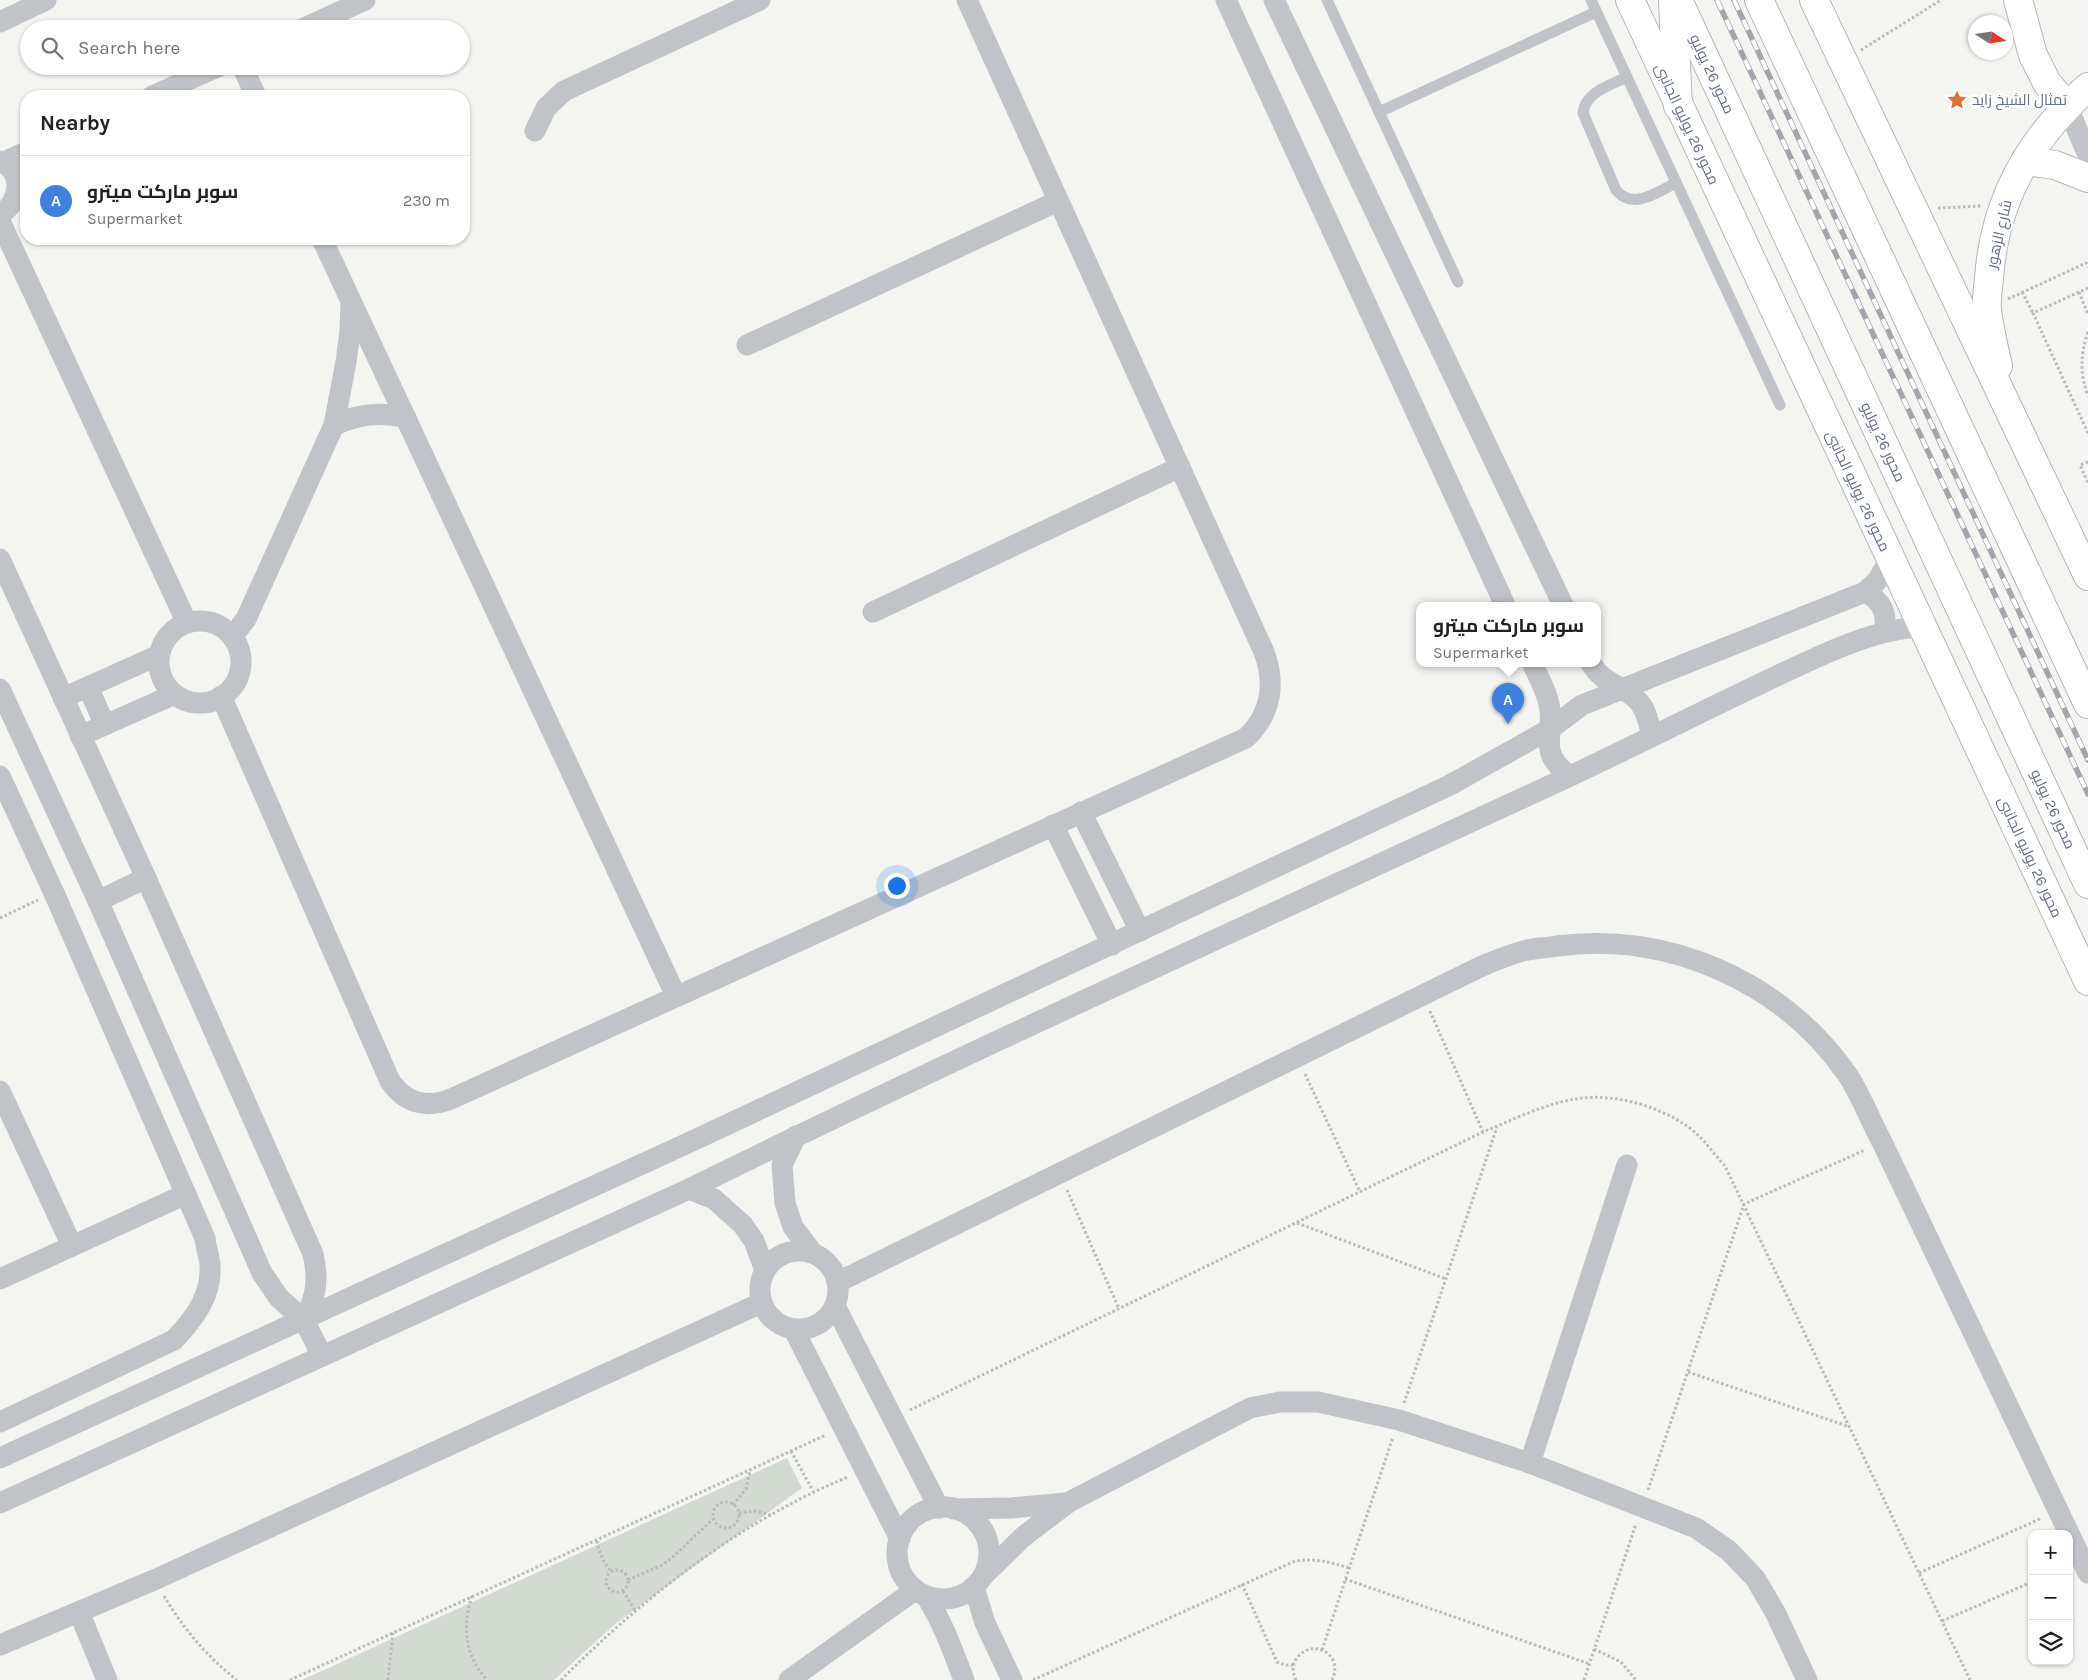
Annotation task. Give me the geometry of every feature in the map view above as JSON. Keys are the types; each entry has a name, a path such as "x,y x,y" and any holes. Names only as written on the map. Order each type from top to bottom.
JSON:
{"main road":[{"name":"محور 26 يوليو الجانبى","path":"1630,0 2088,981"},
{"path":"1673,0 1678,106"},
{"name":"محور 26 يوليو","path":"1678,0 2088,884"},
{"path":"1759,0 2088,704"},
{"path":"1814,0 2088,576"},
{"path":"2018,0 2033,55 2047,83 2067,106"},
{"name":"شارع الزهور","path":"2006,406 1987,308 1990,257 2003,205 2025,161 2043,133 2067,106 2088,87"},
{"path":"2025,161 2056,164 2088,178"}],"street":[{"path":"0,22 46,0"},
{"path":"322,20 365,0"},
{"path":"535,131 546,108 564,92 760,0"},
{"path":"221,696 390,1081 403,1096 422,1104 442,1103 1246,738 1261,721 1269,700 1271,675 1264,652 967,0"},
{"path":"1226,0 1504,602"},
{"path":"1274,0 1562,602"},
{"path":"166,90 200,75"},
{"path":"246,75 253,90"},
{"path":"2067,106 2088,155"},
{"path":"0,214 12,204 16,196 17,186 11,169 2,161 20,154"},
{"path":"748,345 1058,201"},
{"path":"0,221 187,623"},
{"path":"325,245 676,996"},
{"path":"232,637 246,620 334,424 346,362 351,300"},
{"path":"334,424 348,419 378,414 393,414 406,418"},
{"path":"873,612 1180,467"},
{"path":"0,559 146,878 314,1254 317,1271 317,1289 312,1305 304,1320"},
{"path":"0,1458 304,1320 1112,945 1140,930 1450,785 1550,729 1582,705 1865,592 1877,581 1890,559"},
{"path":"1865,592 1881,604 1885,612 1884,632"},
{"path":"207,622 217,625 232,637 238,649 240,662 238,676 231,688 221,696 206,702 190,702 175,694 165,684 159,670 159,655 169,635 177,628 187,623 207,622"},
{"path":"0,1503 689,1189 796,1136 1569,776 1803,663 1884,632 1908,627 1922,627"},
{"path":"63,698 159,655"},
{"path":"1534,667 1547,696 1550,711 1548,742 1550,752 1556,765 1569,776"},
{"path":"1594,667 1603,679 1621,689 1639,703 1648,717 1652,736"},
{"path":"88,687 105,725"},
{"path":"0,689 98,901 262,1273 279,1298 304,1320 322,1356"},
{"path":"80,736 175,694"},
{"path":"0,776 54,893 205,1238 210,1266 206,1294 194,1319 174,1340 0,1422"},
{"path":"1081,812 1140,930"},
{"path":"1052,825 1112,945"},
{"path":"98,901 146,878"},
{"path":"838,1282 1480,967 1524,950 1585,942 1646,946 1705,962 1760,990 1808,1028 1847,1075 1882,1142 2088,1573"},
{"path":"0,1091 72,1246"},
{"path":"796,1136 782,1165 785,1203 793,1227 812,1252"},
{"path":"1530,1463 1627,1165"},
{"path":"689,1189 714,1199 743,1225 754,1241 765,1270"},
{"path":"0,1280 186,1194"},
{"path":"799,1250 812,1252 824,1259 833,1269 838,1282 835,1306 830,1315 814,1327 794,1330 783,1327 774,1321 761,1303 760,1286 765,1270 774,1259 786,1253 799,1250"},
{"path":"0,1645 154,1580 761,1303"},
{"path":"835,1306 893,1418 947,1508 969,1516 981,1527 988,1543 989,1559 979,1581 986,1623 1012,1680"},
{"path":"794,1330 900,1539"},
{"path":"921,1593 938,1599 952,1599 964,1594 1024,1536 1069,1502 1250,1408 1280,1402 1318,1402 1398,1420 1530,1463 1696,1528 1728,1550 1755,1578 1775,1612 1806,1680"},
{"path":"964,1680 946,1632 921,1593 906,1580 899,1567 897,1553 900,1539 906,1527 915,1517 926,1511 947,1508 1012,1508 1069,1502"},
{"path":"789,1680 921,1593"},
{"path":"79,1612 106,1680"}],"lane":[{"path":"1327,0 1458,282"},
{"path":"1591,0 1780,406"},
{"path":"1379,112 1596,12"},
{"path":"1627,77 1593,94 1585,102 1583,113 1616,190 1624,198 1636,200 1676,183"}],"path":[{"path":"1843,62 1941,0"},
{"path":"1913,209 2003,205"},
{"path":"1987,308 2087,264"},
{"path":"2033,313 2088,288"},
{"path":"2022,292 2088,433"},
{"path":"2078,292 2088,314"},
{"path":"2088,332 2082,358 2082,378 2088,396"},
{"path":"2088,462 2080,465 2088,483"},
{"path":"0,918 54,893"},
{"path":"1423,995 1483,1132"},
{"path":"1297,1057 1360,1192"},
{"path":"893,1418 1483,1132 1536,1109 1577,1098 1620,1099 1661,1111 1697,1134 1725,1166 1970,1680"},
{"path":"1322,1650 1497,1126"},
{"path":"1584,1680 1744,1204 1882,1142"},
{"path":"1060,1173 1119,1309"},
{"path":"1297,1222 1446,1279"},
{"path":"1688,1372 1850,1427"},
{"path":"290,1680 843,1427"},
{"path":"791,1451 814,1491"},
{"path":"734,1505 746,1489 750,1469"},
{"path":"561,1680 636,1612 709,1556 771,1515 814,1491 865,1470"},
{"path":"727,1502 734,1505 739,1513 734,1525 729,1528 722,1528 713,1519 716,1507 721,1503 727,1502"},
{"path":"1919,1573 2058,1510"},
{"path":"739,1513 755,1511 771,1515"},
{"path":"628,1580 662,1565 713,1519"},
{"path":"597,1541 602,1558 612,1572"},
{"path":"1033,1680 1286,1565 1304,1560 1325,1560 1349,1568"},
{"path":"616,1570 624,1572 628,1580 628,1584 623,1590 618,1592 609,1589 606,1580 616,1570"},
{"path":"1346,1579 1590,1664"},
{"path":"154,1580 176,1617 193,1637 237,1680"},
{"path":"1242,1584 1277,1662 1293,1665"},
{"path":"1942,1621 2028,1584"},
{"path":"623,1590 636,1612"},
{"path":"472,1596 466,1617 466,1639 477,1667 487,1680"},
{"path":"388,1680 393,1632"},
{"path":"1296,1680 1293,1665 1299,1654 1310,1649 1322,1650 1330,1655 1335,1664 1335,1674 1332,1680"},
{"path":"1594,1649 1621,1662 1636,1680"}],"shaded area":[{"path":"787,1458 802,1488 615,1624 554,1680 302,1680"}],"railway":[{"path":"1717,0 2088,794"},
{"path":"1734,0 2088,760"}],"place":[{"name":"تمثال الشيخ زايد","path":"1957,100"},
{"name":"سوبر ماركت ميترو","path":"1508,724"}]}
